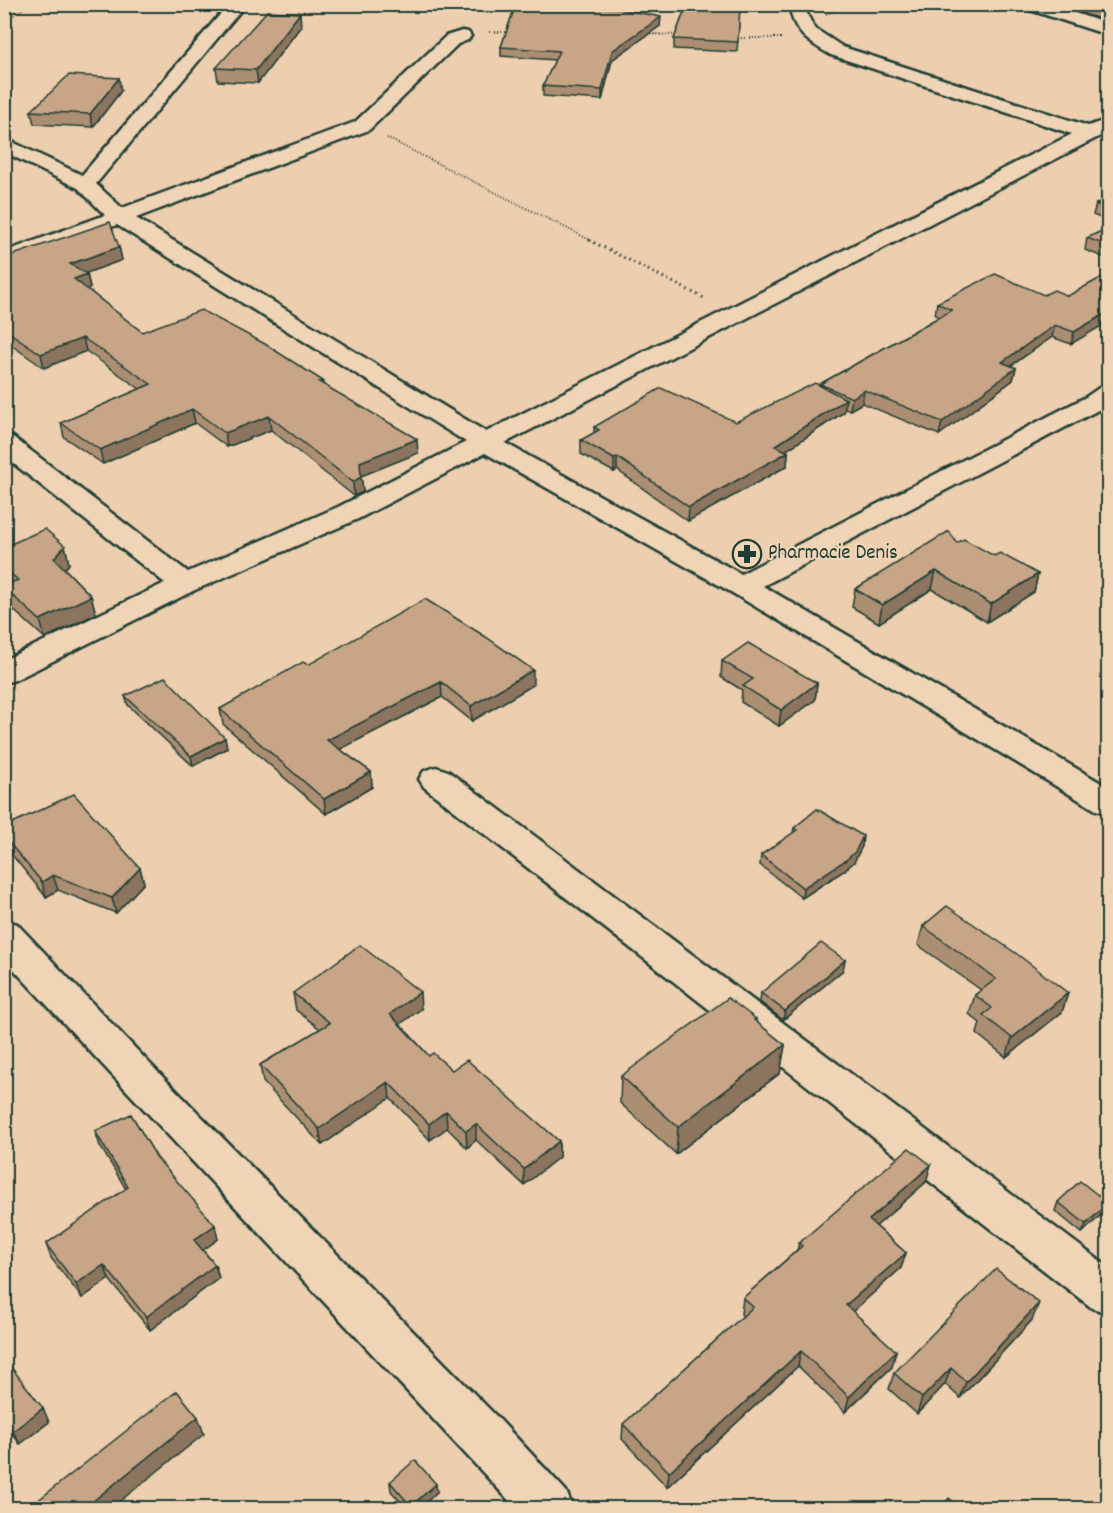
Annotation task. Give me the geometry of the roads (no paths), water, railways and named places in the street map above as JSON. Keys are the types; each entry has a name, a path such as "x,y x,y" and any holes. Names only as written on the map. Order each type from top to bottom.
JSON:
{"street":[{"path":"85,184 238,4"},
{"path":"1037,5 1108,30"},
{"path":"799,14 800,24 806,32 837,51 863,61 1099,129"},
{"path":"4,260 118,216 309,148 362,126 452,40 462,36"},
{"path":"4,673 185,584 348,513 1099,129"},
{"path":"4,144 85,184 118,216 486,443 741,586 1108,802"},
{"path":"741,586 1095,402 1108,393"},
{"path":"4,443 185,584"},
{"path":"436,779 1108,1293"},
{"path":"4,934 73,1010 446,1395 549,1509"}],"place":[{"name":"Pharmacie Denis","path":"747,554"}]}
